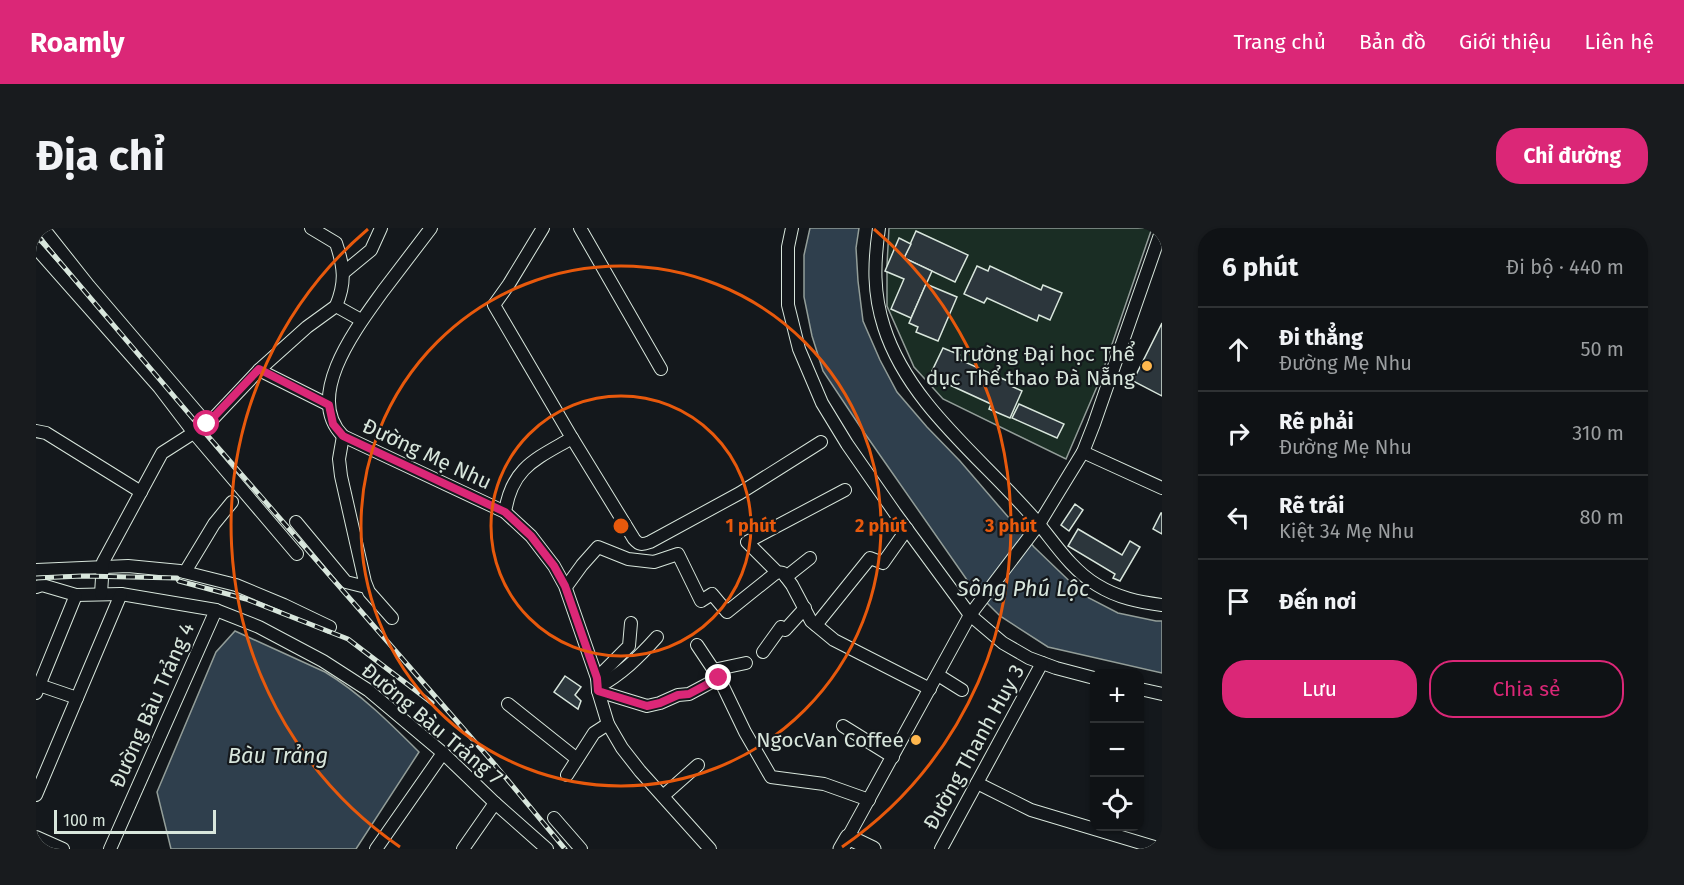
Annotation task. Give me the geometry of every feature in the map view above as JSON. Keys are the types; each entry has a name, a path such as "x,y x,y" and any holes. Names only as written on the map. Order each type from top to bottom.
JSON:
{"main road":[{"path":"844,843 873,849"}],"street":[{"path":"43,228 89,286 207,424"},
{"path":"101,594 102,564 162,453 207,424 259,369 307,327 336,306 342,290 343,273 336,243 311,228"},
{"path":"343,273 372,250 381,228"},
{"path":"259,369 329,405 336,367 362,321 431,228"},
{"path":"543,228 494,305 638,543 642,545 650,542 740,494 821,442"},
{"path":"580,228 661,369"},
{"path":"792,228 788,247 788,305 799,349 822,403 847,444 970,615 1003,643 1029,658 1090,677"},
{"path":"879,228 875,256 875,294 897,358 914,387 1080,572 1096,585 1125,598 1162,605"},
{"path":"844,843 970,615 1039,524 1083,452 1162,229"},
{"path":"36,248 159,387 194,433 297,554"},
{"path":"336,306 362,321"},
{"name":"Đường Mẹ Nhu","path":"329,405 333,424 343,436 505,512 531,536 554,566 566,587 608,724 622,748 710,849"},
{"path":"39,433 141,492"},
{"name":"Đường Mẹ Nhu","path":"343,436 339,459 341,476 366,587 392,618"},
{"path":"505,512 507,495 516,478 528,464 573,438"},
{"path":"1083,452 1162,488"},
{"path":"845,490 747,542 782,574 811,621 834,640 930,689"},
{"path":"185,572 214,524 232,502"},
{"path":"296,522 346,582 366,587"},
{"path":"816,624 870,558 883,563 907,530"},
{"path":"566,587 598,548 628,559 654,562 678,554 701,600 712,594 727,612 782,574 810,558"},
{"path":"36,570 102,564 185,572 236,585 330,627"},
{"name":"Đường Bàu Trảng 7","path":"36,586 42,585 76,595 121,594 216,610 259,627 323,661 368,690 443,753 547,849"},
{"path":"36,795 121,594"},
{"path":"76,595 38,689 77,698"},
{"path":"763,652 781,627 786,630 805,608"},
{"name":"Đường Bàu Trảng 4","path":"110,849 216,610"},
{"path":"598,686 628,646 631,623"},
{"path":"598,686 614,679 636,661 657,637"},
{"path":"697,645 716,674 771,777 824,784 869,800"},
{"path":"598,686 647,706 678,695 689,694 716,674 746,663"},
{"name":"Đường Thanh Huy 3","path":"941,849 1042,663"},
{"path":"938,675 962,690"},
{"path":"1144,690 1162,694"},
{"path":"508,704 577,759"},
{"path":"567,775 594,733 608,724"},
{"path":"843,726 893,757"},
{"path":"376,849 443,753"},
{"path":"663,796 698,765"},
{"path":"977,783 1031,810 1090,825"},
{"path":"464,849 495,803"},
{"path":"554,818 581,849"},
{"path":"1111,831 1161,849"},
{"path":"36,837 63,849"}],"green space":[{"path":"889,228 1152,228 1099,382 1066,459 943,399 914,367 887,306"}],"water":[{"name":"Sông Phú Lộc","path":"810,228 859,228 856,248 863,321 897,392 1034,547 1085,596 1118,613 1162,621 1162,673 1048,647 1000,616 974,590 823,371 812,336 804,297 804,255"},
{"name":"Bàu Trảng","path":"235,631 338,680 374,709 419,752 356,849 171,849 157,792 216,652"}],"building":[{"path":"916,231 968,255 955,282 904,258"},
{"path":"899,238 911,244 904,258 932,271 911,318 891,309 904,279 885,271"},
{"path":"977,266 988,271 990,266 1041,290 1043,285 1062,293 1050,320 1039,315 1037,321 987,298 984,303 964,294"},
{"path":"926,284 957,297 938,341 916,332 918,327 909,323"},
{"path":"1162,323 1162,396 1133,381"},
{"path":"943,348 960,355 958,359 1012,383 1011,386 1022,391 1010,418 989,409 991,404 941,381 943,376 932,371"},
{"path":"1019,404 1064,424 1057,438 1012,418"},
{"path":"1075,504 1083,510 1069,531 1061,525"},
{"path":"1162,513 1162,534 1153,529"},
{"path":"1078,529 1122,555 1130,541 1140,547 1120,581 1113,578 1115,574 1068,546"},
{"path":"565,676 581,687 575,695 581,701 578,709 554,692"}],"railway":[{"path":"36,234 201,428 496,766 565,849"},
{"path":"36,578 82,576 177,578 179,581 246,599 348,639 432,703"}],"place":[{"name":"Trường Đại học Thể dục Thể thao Đà Nẵng","path":"1147,366"},
{"name":"NgocVan Coffee","path":"916,740"}],"route":[{"path":"207,424 259,369 329,405 333,424 343,436 505,512 531,536 554,566 566,587 597,678 598,691 647,706 678,695 689,694 719,678"}]}
